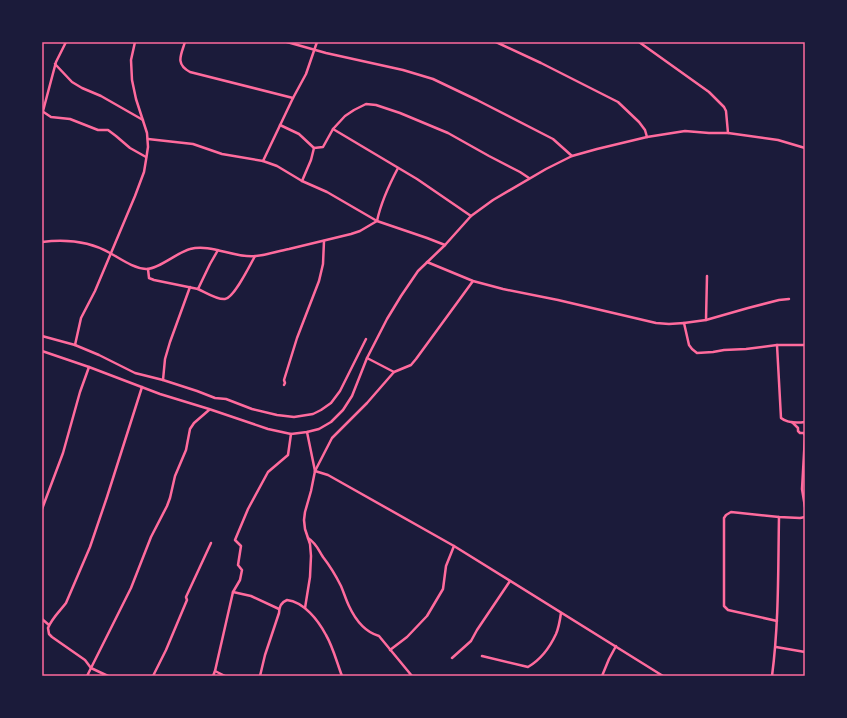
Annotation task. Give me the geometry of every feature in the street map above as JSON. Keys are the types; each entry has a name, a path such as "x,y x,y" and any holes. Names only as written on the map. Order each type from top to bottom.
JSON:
{"street":[{"path":"66,42 55,64 42,111 51,117 70,119 98,130 108,130 130,148 146,157"},
{"path":"76,345 81,318 95,291 144,172 148,139 132,80 131,60 135,42"},
{"path":"185,42 180,60 182,66 190,72 293,98"},
{"path":"287,42 403,70 433,79 553,139 572,156"},
{"path":"263,161 306,74 317,42"},
{"path":"496,42 618,102 639,122 648,137"},
{"path":"639,42 709,92 724,107 726,111 728,133"},
{"path":"55,64 72,82 101,96 143,120"},
{"path":"280,125 298,134 314,148 323,147 333,129 345,116 366,104 376,105 400,113 448,133 529,178"},
{"path":"333,129 391,163 471,216"},
{"path":"42,351 160,394 268,429 291,434 307,432 331,422 343,410 352,396 386,319 418,271 445,245 471,216 493,200 546,168 572,156 648,137 685,132 728,133 778,140 805,148"},
{"path":"148,139 193,144 222,154 263,161 277,166 302,181 327,192 377,221 445,245"},
{"path":"302,181 311,160 314,148"},
{"path":"42,242 68,240 88,244 111,253 134,266 148,269 190,249 202,247 229,253 255,256 324,241 360,231 377,221 380,206 398,168"},
{"path":"284,385 284,380 297,338 319,281 323,264 324,241"},
{"path":"198,289 218,250"},
{"path":"148,269 149,278 154,280 198,289 224,299 229,298 235,292 255,256"},
{"path":"428,262 473,281 656,323 669,324 706,320 748,308 789,299"},
{"path":"706,320 708,276"},
{"path":"305,608 311,567 310,544 304,520 315,471 332,438 367,403 394,372 410,365 416,359 473,281"},
{"path":"163,380 166,353 190,287"},
{"path":"684,323 689,344 697,353 777,345 805,345"},
{"path":"42,336 76,345 135,372 215,398 226,399 262,411 294,417 313,414 321,410 337,397 366,339"},
{"path":"777,345 781,418 784,421 805,422"},
{"path":"368,358 394,372"},
{"path":"42,509 63,453 80,392 90,368"},
{"path":"108,676 91,668 85,660 52,637 49,634 48,628 66,602 90,547 115,474 142,387"},
{"path":"87,676 130,588 151,537 167,506 175,476 186,450 190,429 194,423 210,409"},
{"path":"791,422 798,428 798,431 800,433 804,433 805,436 802,489 805,507"},
{"path":"307,432 315,471"},
{"path":"213,676 233,592 240,580 242,570 238,565 242,546 234,540 248,509 268,472 288,455 291,434"},
{"path":"315,471 328,475 454,546 663,676"},
{"path":"777,621 728,610 724,606 724,518 731,512 779,517 805,517"},
{"path":"772,676 776,647 779,517"},
{"path":"308,537 315,542 336,576 354,616 362,626 372,634 379,636 412,676"},
{"path":"153,676 166,650 186,597 211,543"},
{"path":"390,650 407,637 427,616 443,589 446,566 454,546"},
{"path":"452,658 471,641 510,581"},
{"path":"233,592 251,596 279,609"},
{"path":"260,676 279,609 283,602 287,600 296,602 305,608 320,625 326,635 342,676"},
{"path":"482,656 528,667 537,661 552,641 559,626 561,613"},
{"path":"42,619 49,625"},
{"path":"602,676 616,646"},
{"path":"776,647 805,652"},
{"path":"215,671 225,676"}]}
